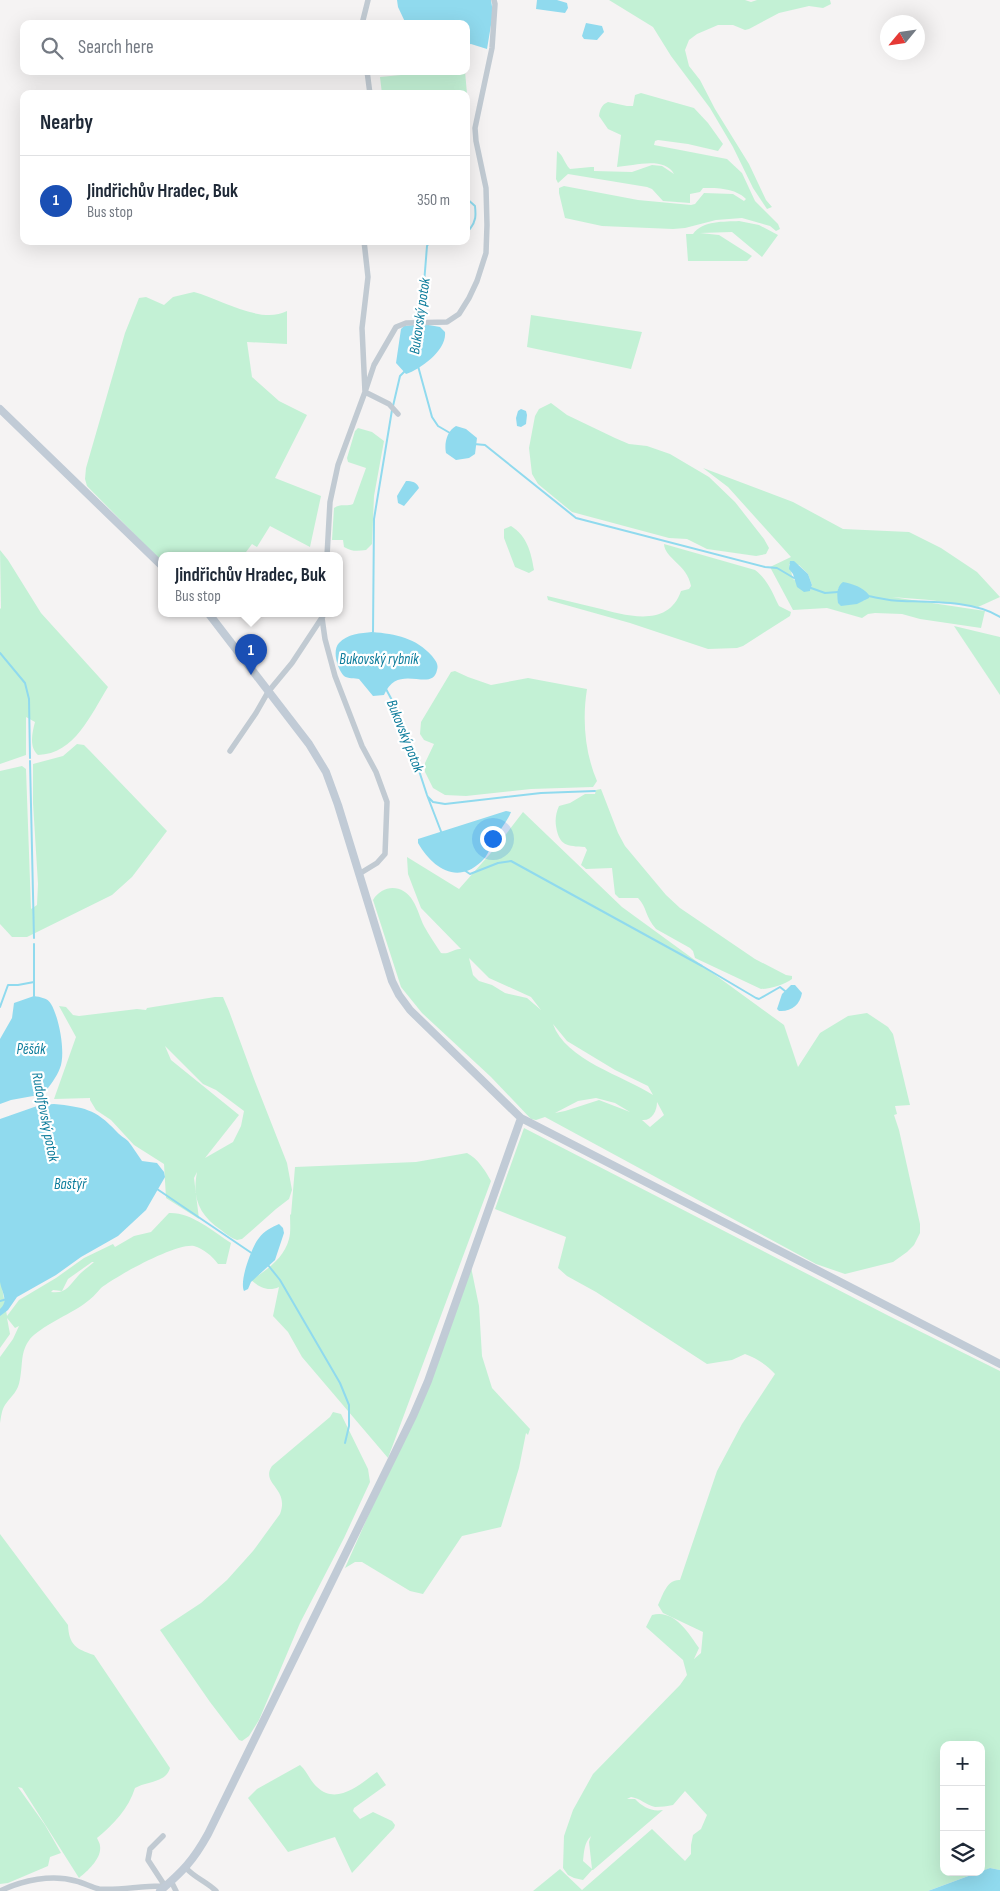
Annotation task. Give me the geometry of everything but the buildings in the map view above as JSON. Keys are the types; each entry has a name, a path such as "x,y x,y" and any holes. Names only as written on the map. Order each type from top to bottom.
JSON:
{"street":[{"path":"363,20 368,0"},
{"path":"327,552 330,502 338,465 374,365 396,326 406,323 447,322 459,314 470,298 486,253 486,188 475,128 492,48 496,4 494,0"},
{"path":"368,75 369,90"},
{"path":"364,245 368,277 362,328 365,392"},
{"path":"365,392 390,405 396,413"},
{"path":"0,409 158,562"},
{"path":"211,617 309,744 326,772 338,805 392,982 399,995 410,1010 521,1118 1000,1364"},
{"path":"230,751 268,692 292,663 322,617"},
{"path":"323,617 325,639 335,676 362,746 376,772 387,802 385,854 377,863 358,874"},
{"path":"165,1886 186,1868 197,1855 413,1416 428,1382 521,1118"},
{"path":"163,1836 150,1849 148,1860 165,1886"},
{"path":"186,1868 192,1875 208,1883 216,1891"},
{"path":"0,1891 33,1880 55,1877 76,1880 98,1889 121,1889 148,1885 165,1886 176,1891"}],"green space":[{"path":"609,0 745,0 751,2 757,0 830,0 831,4 823,8 809,6 779,13 745,30 733,25 718,25 697,34 689,40 685,50 689,66 700,80 715,109 749,164 766,200 772,207 767,209 753,188 733,147 710,108 671,56 653,27"},
{"path":"401,75 465,75 467,90 382,90 380,77"},
{"path":"641,93 694,108 723,144 718,151 658,140 655,141 654,145 727,159 742,173 755,201 778,224 780,229 776,231 770,226 742,218 716,220 673,229 602,226 565,218 559,193 559,188 564,186 638,200 691,205 695,204 704,193 733,194 744,201 746,199 732,191 703,188 700,192 690,194 690,203 663,201 652,189 647,187 568,174 558,183 556,179 557,151 570,169 594,167 594,171 632,172 652,165 662,166 674,174 663,165 648,163 617,167 621,135 608,129 599,116 600,110 608,102 633,106 635,95"},
{"path":"739,221 759,225 778,235 762,257 732,232 700,233 719,235 752,256 747,261 688,261 686,234 693,234 697,229 708,224"},
{"path":"194,292 253,313 265,315 287,311 287,344 247,342 252,377 279,401 307,415 275,478 321,496 310,547 270,526 257,547 252,544 246,552 158,552 158,558 87,486 85,479 86,468 125,333 139,298 146,297 164,305 173,297"},
{"path":"531,315 642,332 631,369 527,347"},
{"path":"551,403 567,415 615,438 629,444 647,446 670,454 709,477 735,502 764,539 769,548 766,554 756,556 707,549 687,539 669,538 572,512 538,484 532,474 529,448 535,416 539,409"},
{"path":"358,428 372,432 384,441 374,496 372,544 366,550 358,551 344,547 343,540 332,540 334,508 353,504 366,468 348,462 347,458 355,431"},
{"path":"703,468 793,502 843,529 909,532 941,548 977,572 1000,597 978,607 892,597 985,611 981,628 920,619 902,614 875,613 868,614 862,618 827,608 793,610 770,567 791,557 728,487","holes":["789,564 799,565 808,574 812,585 810,591 793,579","838,588 865,600 854,604 846,602 838,598"]},
{"path":"511,526 525,540 530,551 534,570 529,573 515,567 504,538 504,529"},
{"path":"664,544 755,570 772,591 779,606 791,612 790,616 743,646 708,649 630,623 548,600 547,596 632,616 656,615 666,611 675,603 681,591 689,589 691,586 689,578 668,554"},
{"path":"0,550 41,613 108,687 80,731 62,748 51,753 38,755 35,752 32,740 35,722 26,717 26,755 0,764 1,609"},
{"path":"954,626 1000,637 1000,695"},
{"path":"455,671 491,685 528,678 587,689 585,724 587,748 597,781 593,787 531,789 466,796 445,795 433,788 425,772 425,763 434,744 424,740 420,734 421,722 451,672"},
{"path":"77,744 84,745 167,831 132,877 112,895 27,937 12,937 0,924 0,771 22,766 26,769 31,909 37,905 38,884 33,803 33,764 63,756"},
{"path":"601,789 625,846 666,895 680,908 755,959 786,975 792,976 792,979 778,986 761,989 695,958 690,948 656,929 638,898 619,898 615,894 612,868 586,869 581,865 587,850 585,847 565,844 559,838 556,814 559,806 570,803 585,794 595,794 596,790"},
{"path":"523,812 622,907 784,1025 798,1067 820,1033 848,1016 867,1013 888,1027 893,1034 910,1105 895,1106 897,1114 894,1115 920,1224 920,1233 914,1245 893,1262 845,1274 816,1264 545,1117 536,1120 531,1119 491,1077 422,1013 401,987 373,900 382,891 387,889 393,888 404,891 413,901 424,926 441,953 461,949 421,908 408,874 407,857 459,889 497,846","holes":["469,958 489,978 531,997 541,1010 527,998 505,993 492,985 479,981 473,975","553,1024 567,1041 615,1070 648,1086 653,1095 582,1057 560,1037","596,1098 615,1103 630,1112 599,1100 555,1113 578,1101","657,1102 664,1115 650,1127 642,1120 649,1119 655,1112"]},
{"path":"223,997 229,1011 287,1163 292,1190 289,1199 242,1239 237,1240 229,1236 213,1224 202,1212 196,1190 197,1172 194,1178 199,1219 166,1198 164,1164 134,1145 111,1120 96,1110 90,1098 54,1099 76,1037 59,1006 66,1007 73,1015 79,1016 137,1009 146,1010 147,1008","holes":["165,1046 203,1084 216,1090 244,1111 241,1126 233,1142 205,1158 239,1115 171,1060"]},
{"path":"524,1128 1000,1371 1000,1870 990,1868 985,1870 985,1741 940,1741 940,1876 968,1876 928,1891 533,1891 560,1869 582,1890 652,1829 685,1861 691,1854 693,1835 701,1829 707,1815 685,1791 673,1805 667,1806 655,1807 631,1797 627,1799 635,1799 651,1810 663,1810 592,1870 583,1880 568,1875 563,1868 564,1836 573,1810 593,1774 680,1685 687,1675 683,1660 646,1627 652,1615 667,1615 680,1623 699,1648 694,1659 701,1653 703,1632 663,1613 658,1605 669,1585 676,1580 680,1580 717,1471 742,1424 775,1374 761,1362 745,1354 732,1360 707,1364 596,1292 567,1276 558,1268 566,1237 495,1209","holes":["591,1836 589,1842 592,1869 583,1861 584,1851"]},
{"path":"467,1153 481,1165 491,1181 388,1458 302,1357 288,1332 273,1316 279,1287 264,1288 251,1280 274,1263 287,1246 290,1233 295,1167 416,1162"},
{"path":"169,1213 194,1219 231,1243 226,1264 218,1264 208,1253 194,1246 185,1246 146,1261 119,1276 101,1288 84,1304 35,1334 25,1349 19,1383 4,1407 0,1423 0,1357 13,1339 19,1326 15,1328 7,1318 10,1334 0,1348 0,1276 7,1316 19,1300 56,1278 84,1258 113,1244 115,1247 134,1236 151,1232","holes":["94,1262 67,1288 62,1291 68,1279"]},
{"path":"471,1267 479,1306 482,1356 492,1388 530,1429 528,1435 526,1433 519,1468 501,1527 462,1536 423,1594 410,1591 362,1562 355,1562 345,1568 401,1442"},
{"path":"333,1412 341,1414 368,1469 370,1482 344,1538 300,1623 259,1720 249,1736 242,1741 239,1740 210,1702 160,1630 201,1603 227,1580 253,1551 280,1514 281,1498 269,1472 272,1466 330,1417"},
{"path":"0,1534 68,1625 72,1642 82,1651 94,1655 170,1768 168,1773 160,1779 135,1788 120,1816 97,1838 100,1851 97,1860 79,1878 22,1788 18,1787 45,1825 61,1853 50,1857 48,1866 8,1883 0,1884"},
{"path":"300,1765 317,1787 332,1794 348,1791 377,1772 386,1785 354,1808 353,1811 360,1819 373,1812 392,1821 395,1825 394,1828 352,1873 335,1837 288,1852 248,1798 257,1789"}],"water":[{"path":"397,0 491,0 493,13 487,49 470,44 470,20 404,20"},
{"path":"537,0 557,0 567,3 568,8 565,13 536,9"},
{"path":"586,23 602,26 604,32 597,40 584,39 582,36"},
{"path":"423,324 440,327 445,332 445,339 432,358 419,368 406,374 396,363 401,329 404,326"},
{"path":"521,409 526,411 527,415 526,424 521,427 517,426 516,418 518,411"},
{"path":"456,426 466,429 477,438 475,454 469,458 456,460 446,453 445,445 447,438 450,431"},
{"path":"406,481 414,482 419,488 404,506 398,503 397,496"},
{"path":"790,561 794,561 808,574 812,585 810,591 804,592 797,587 793,574 789,569"},
{"path":"843,582 861,588 867,592 869,598 857,604 841,606 838,603 837,597 839,586"},
{"name":"Bukovský rybník","path":"372,632 405,638 426,650 436,662 437,670 434,677 429,679 406,678 397,680 390,685 384,695 373,696 359,679 344,676 336,660 337,646 342,640 350,636"},
{"path":"506,811 511,812 508,819 485,857 472,869 463,872 445,870 437,866 430,859 418,843 418,839"},
{"path":"791,985 795,985 802,993 799,1001 791,1009 779,1011 777,1009 782,994"},
{"name":"Pěšák","path":"34,996 48,1000 54,1010 62,1045 60,1068 44,1094 0,1104 0,1039 12,1018 14,1003"},
{"name":"Baštýř","path":"54,1104 88,1110 102,1118 128,1141 142,1161 157,1163 164,1172 165,1177 146,1210 118,1236 17,1297 8,1310 0,1316 4,1297 0,1282 0,1119 40,1105"},
{"path":"279,1224 283,1228 284,1233 275,1260 244,1291 243,1280 256,1242 266,1231"},
{"path":"990,1868 1000,1870 1000,1891 928,1891 968,1876 985,1876 985,1870"}],"waterway":[{"name":"Bukovský potok","path":"470,202 475,206 474,221 470,229"},
{"name":"Bukovský potok","path":"421,321 428,245"},
{"path":"418,366 432,417 438,426 450,433"},
{"name":"Bukovský potok","path":"393,406 400,376 405,371"},
{"name":"Bukovský potok","path":"373,632 374,519 392,410"},
{"path":"474,444 485,445 576,518 765,567 777,568 794,578"},
{"path":"811,588 825,593 838,592"},
{"path":"868,596 894,600 966,605 1000,617"},
{"name":"Rudolfovský potok","path":"0,653 25,683 29,699 30,758"},
{"name":"Bukovský potok","path":"386,689 402,719 442,834"},
{"name":"Rudolfovský potok","path":"30,761 34,938"},
{"path":"428,797 433,802 445,804 541,793 595,791"},
{"name":"Bukovský potok","path":"464,870 470,874 498,863 511,861 702,966 756,998 759,999 780,987 785,991"},
{"name":"Rudolfovský potok","path":"34,944 34,996"},
{"path":"0,1007 8,985 34,982"},
{"name":"Rudolfovský potok","path":"39,1093 40,1106"},
{"path":"157,1189 253,1254"},
{"path":"268,1265 280,1280 340,1383 349,1405 349,1426 345,1443"},
{"name":"Rudolfovský potok","path":"0,1301 7,1299"}],"place":[{"name":"Jindřichův Hradec, Buk","path":"251,675"}]}
